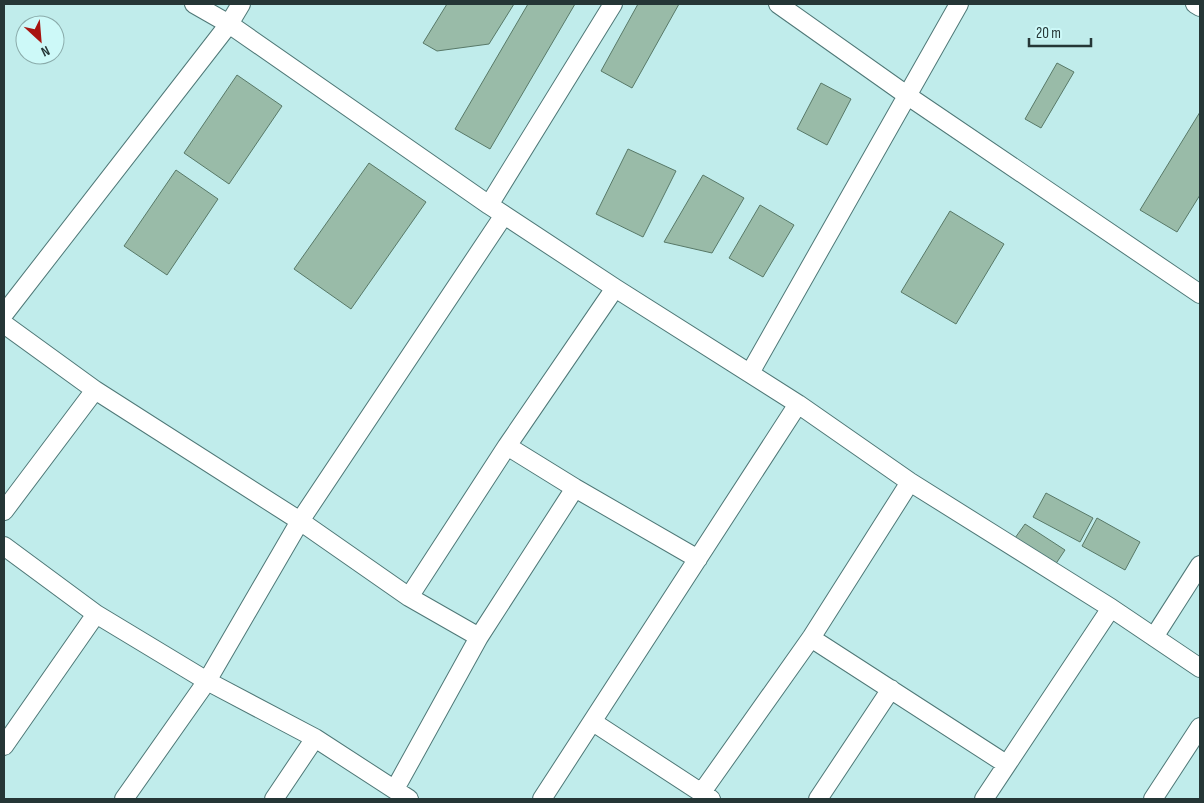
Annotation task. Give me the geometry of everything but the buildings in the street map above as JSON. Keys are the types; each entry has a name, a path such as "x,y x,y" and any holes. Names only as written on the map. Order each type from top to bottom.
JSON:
{"street":[{"path":"194,4 229,24 504,215 798,404 910,482 1110,608 1200,668"},
{"path":"4,314 229,24 241,4"},
{"path":"489,205 613,4"},
{"path":"778,4 908,96 1200,294"},
{"path":"750,374 959,4"},
{"path":"1195,4 1200,7"},
{"path":"124,799 207,681 300,521 504,215"},
{"path":"409,597 507,446 615,288"},
{"path":"4,324 95,390 300,521 409,597 479,637"},
{"path":"4,511 95,390"},
{"path":"542,799 798,404"},
{"path":"507,446 575,488 698,559"},
{"path":"593,722 706,796 812,638 910,482"},
{"path":"395,789 479,637 575,488"},
{"path":"4,546 96,614 207,681 316,738 409,799"},
{"path":"1154,637 1200,565"},
{"path":"984,799 1110,608"},
{"path":"4,746 96,614"},
{"path":"812,638 1006,764"},
{"path":"818,799 892,689"},
{"path":"1153,799 1200,727"},
{"path":"274,799 316,738"}]}
